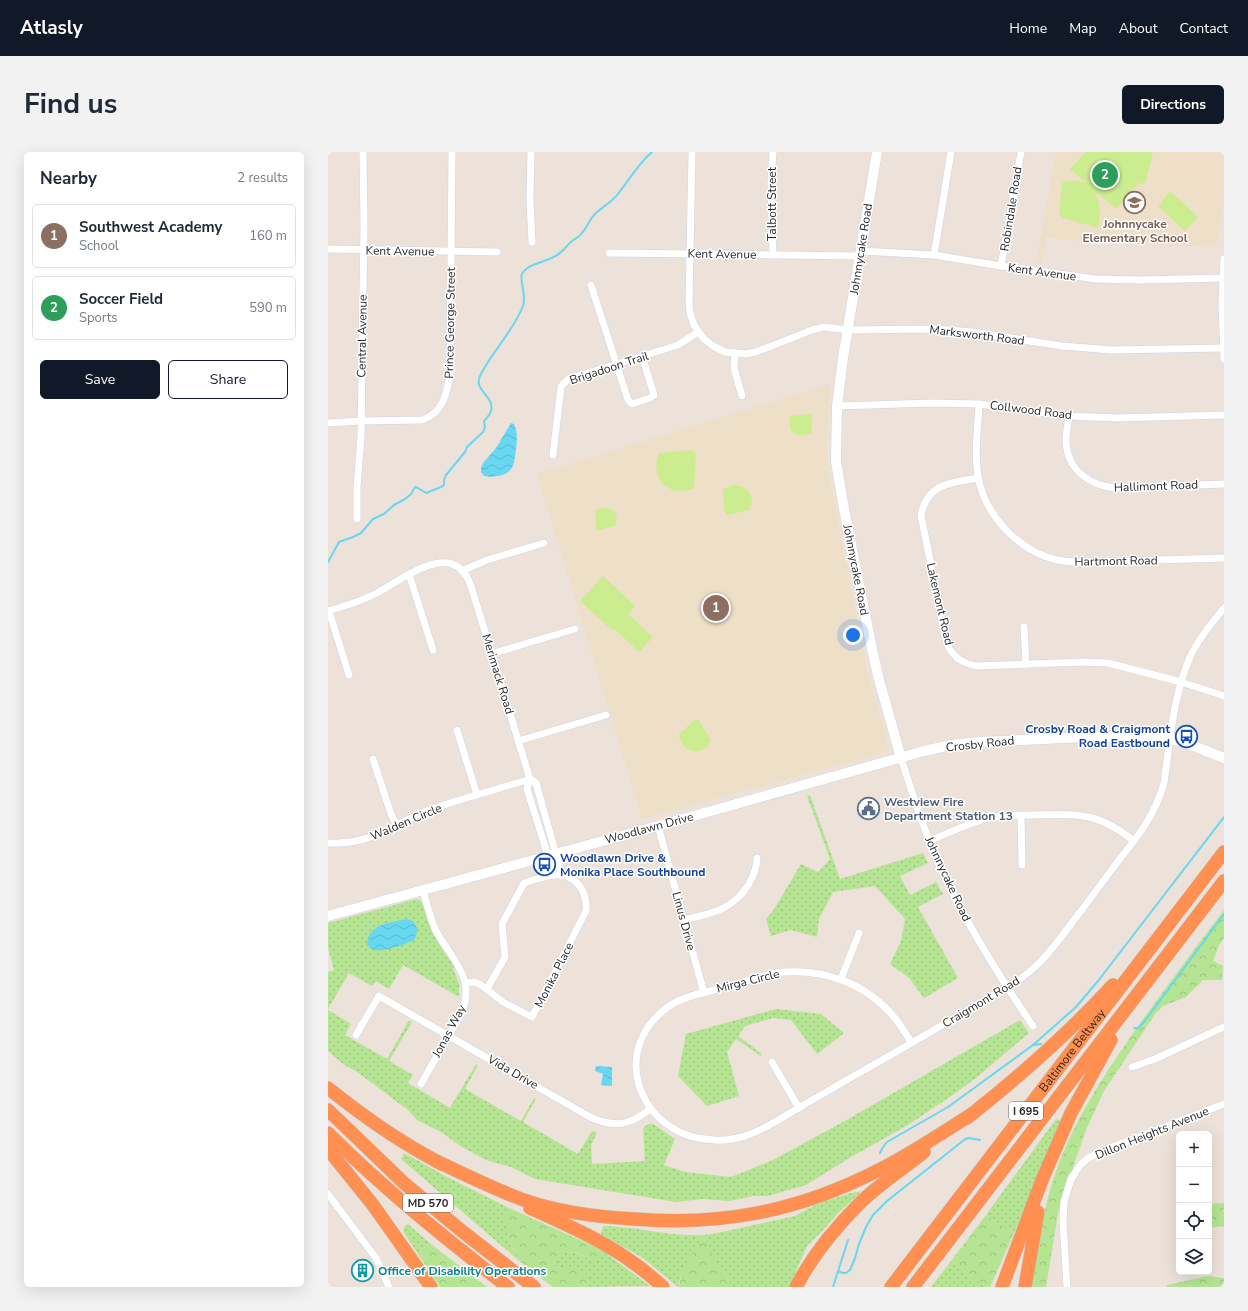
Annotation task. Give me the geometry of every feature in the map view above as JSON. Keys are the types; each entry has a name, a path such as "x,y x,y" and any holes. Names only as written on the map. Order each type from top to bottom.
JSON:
{"highway":[{"name":"Baltimore Beltway","path":"891,1287 1224,852"},
{"name":"Baltimore Beltway","path":"913,1287 1224,882"},
{"path":"796,1287 824,1244 860,1203 1027,1070 1059,1040 1160,936"},
{"path":"1002,1287 1042,1180 1071,1113 1103,1055 1149,980"},
{"path":"328,1088 375,1125 436,1161 520,1204 596,1239 619,1252 663,1287"},
{"name":"MD 570","path":"328,1110 405,1184 463,1232 534,1287"},
{"path":"436,1161 522,1199 550,1207 608,1218 677,1222 705,1220 762,1213 805,1201 832,1191 881,1169 972,1114"},
{"name":"MD 570","path":"328,1133 366,1170 422,1219 508,1287"},
{"path":"328,1149 373,1205 431,1287"},
{"path":"1025,1287 1038,1212 1055,1151"},
{"path":"389,1227 425,1287"}],"main road":[{"name":"Johnnycake Road","path":"877,152 841,373 837,406 836,456 838,481 875,662 901,758"},
{"name":"Crosby Road","path":"901,758 951,746 978,742 1119,736 1181,741 1224,758"},
{"name":"Woodlawn Drive","path":"328,916 901,758"}],"street":[{"name":"Central Avenue","path":"357,519 357,487 361,436 364,250 363,152"},
{"name":"Prince George Street","path":"328,423 422,420 429,418 442,406 446,397 450,373 452,152"},
{"path":"531,152 530,200 532,242"},
{"path":"692,152 689,302 694,325 698,332"},
{"name":"Talbott Street","path":"773,152 771,182 773,255"},
{"path":"934,255 951,152"},
{"name":"Robindale Road","path":"1001,266 1021,152"},
{"name":"Kent Avenue","path":"328,249 497,252"},
{"name":"Kent Avenue","path":"608,253 934,255 1103,280 1223,278"},
{"path":"1224,259 1224,358"},
{"path":"592,284 628,400 635,404 654,395 642,356"},
{"name":"Marksworth Road","path":"698,332 713,346 726,352 746,354 756,352 812,330 824,327 848,330 917,328 941,329 972,332 1062,346 1112,350 1223,348"},
{"name":"Brigadoon Trail","path":"553,455 561,387 563,384 569,379 678,345 698,332"},
{"path":"735,353 734,368 742,396"},
{"name":"Collwood Road","path":"837,406 933,403 979,404 1069,416 1139,418 1224,415"},
{"name":"Hartmont Road","path":"979,404 976,447 978,478 987,503 993,513 1001,524 1023,544 1056,560 1084,562 1224,558"},
{"name":"Hallimont Road","path":"1069,416 1066,442 1070,458 1085,477 1099,485 1116,488 1224,484"},
{"name":"Lakemont Road","path":"978,478 940,486 930,495 922,508 921,515 946,641 948,647 957,658 970,665 978,666 1096,661 1181,682 1224,696"},
{"path":"349,676 328,611 366,598 426,566 440,562 454,565 462,571 487,560 544,543"},
{"name":"Merimack Road","path":"462,571 467,577 471,586 530,780 527,788 558,875"},
{"path":"409,574 433,650"},
{"name":"Craigmont Road","path":"659,1014 651,1023 644,1036 636,1058 638,1080 650,1109 665,1124 686,1136 713,1140 727,1140 752,1134 799,1108 1007,988 1028,973 1046,955 1150,819 1164,783 1174,715 1181,682 1198,642 1224,608"},
{"path":"1024,627 1026,664"},
{"path":"491,654 574,629"},
{"path":"518,741 606,715"},
{"path":"457,730 477,795"},
{"name":"Johnnycake Road","path":"901,758 929,841 970,927 1007,988 1033,1026"},
{"path":"373,759 391,814 397,826"},
{"name":"Walden Circle","path":"328,843 345,843 376,836 430,810 530,780"},
{"path":"929,841 983,820 1000,816 1069,814 1090,817 1111,825 1134,841"},
{"path":"1021,815 1022,865"},
{"name":"Linus Drive","path":"658,826 704,993"},
{"path":"684,920 719,910 735,901 742,895 752,879 757,865 757,858"},
{"path":"487,989 505,957 502,924 524,883 558,875"},
{"name":"Monika Place","path":"466,983 478,983 503,1002 532,1017 586,911 586,899 581,887 574,881 558,875"},
{"name":"Jonas Way","path":"421,1084 465,1005 467,991 462,972 434,926 423,890"},
{"path":"841,979 859,933"},
{"name":"Mirga Circle","path":"659,1014 675,1002 775,973 788,971 817,973 841,979 856,985 880,1002 898,1022 912,1043"},
{"name":"Vida Drive","path":"356,1035 380,996 600,1122 619,1124 626,1123 641,1116 650,1109"},
{"path":"1132,1067 1155,1059 1224,1027"},
{"path":"772,1062 799,1108"},
{"name":"Dillon Heights Avenue","path":"1067,1287 1063,1222 1064,1202 1071,1179 1081,1164 1088,1158 1107,1149 1224,1104"},
{"path":"328,1194 376,1258 389,1287"}],"shaded area":[{"name":"Johnnycake Elementary School","path":"1056,152 1224,152 1224,198 1216,247 1076,241 1046,237 1042,263 1036,262"},
{"path":"830,384 827,464 830,483 867,670 889,751 642,819 537,474"}],"green space":[{"path":"1086,152 1153,152 1145,184 1139,183 1116,209 1093,190 1098,199 1100,208 1098,228 1063,218 1059,213 1062,183 1068,181 1080,181 1086,183 1070,169"},
{"path":"1170,191 1198,217 1185,231 1158,206"},
{"path":"809,414 812,416 811,433 801,435 791,431 789,421 790,416"},
{"path":"692,450 696,454 694,488 676,490 663,484 657,471 659,453"},
{"path":"732,485 737,485 746,489 751,495 752,500 749,510 728,515 724,511 723,490"},
{"path":"601,508 609,509 614,512 617,518 615,526 598,530 596,528 595,510"},
{"path":"603,576 635,606 628,614 653,637 639,652 615,629 613,631 580,601"},
{"path":"695,720 699,720 711,741 702,750 692,751 683,746 679,734"},
{"path":"810,795 840,879 923,853 928,863 900,876 910,895 936,882 943,894 918,907 958,978 924,998 909,978 890,964 901,941 905,919 875,886 833,892 819,919 817,937 791,930 771,936 766,919 773,911 801,864 818,872 830,859 807,796"},
{"path":"416,899 420,900 422,903 435,937 456,968 453,968 459,984 459,997 403,965 389,989 376,981 372,986 349,973 328,1009 328,972 334,970 328,948 328,923"},
{"path":"1224,910 1224,938 1219,945 1213,961 1223,966 1222,980 1203,980 1186,997 1163,1006 1155,1014 1104,1091 1086,1130 1059,1208 1046,1287 1031,1287 1042,1223 1054,1175 1086,1106 1129,1039"},
{"path":"776,1009 821,1014 844,1033 817,1054 791,1020 773,1018 745,1026 738,1036 762,1054 761,1056 736,1039 727,1052 739,1096 707,1106 678,1076 686,1034"},
{"path":"328,1010 351,1024 345,1035 387,1059 409,1020 412,1022 389,1061 413,1075 408,1083 450,1108 476,1064 478,1065 465,1089 521,1121 534,1098 536,1099 523,1122 578,1154 592,1131 597,1133 591,1145 592,1164 645,1161 643,1128 648,1124 653,1124 675,1139 664,1165 685,1172 731,1177 773,1160 843,1122 1020,1020 1029,1033 976,1078 954,1094 908,1125 851,1157 806,1185 768,1196 754,1196 729,1201 702,1199 676,1202 535,1179 511,1167 486,1160 462,1147 441,1132 417,1120 408,1110 356,1071 344,1065 328,1051"},
{"path":"1056,1119 1062,1121 1014,1233 986,1215"},
{"path":"404,1153 451,1179 507,1207 503,1209 510,1243 517,1259 401,1159"},
{"path":"862,1191 837,1214 807,1246 789,1287 733,1287 719,1266 682,1271 678,1287 643,1258 601,1234 603,1226 675,1234 713,1234 795,1216 817,1204"},
{"path":"1224,1203 1224,1226 1212,1228 1212,1204"},
{"path":"507,1207 600,1249 602,1256 597,1261 592,1261 583,1255 573,1252 566,1253 553,1260 554,1266 560,1268 571,1268 587,1274 588,1279 583,1287 553,1287 517,1259 504,1227 503,1209"},
{"path":"986,1215 1014,1233 990,1287 986,1287 951,1261"},
{"path":"408,1224 432,1245 422,1248 420,1251 427,1268 403,1231 405,1226"},
{"path":"703,1235 719,1266 733,1287 679,1287 682,1271"},
{"path":"432,1245 487,1287 440,1287 427,1268 420,1251 422,1248"},
{"path":"600,1249 650,1286 583,1287 588,1279 571,1268 560,1268 554,1266 553,1260 563,1254 572,1252 592,1261 602,1256"},
{"path":"951,1261 986,1287 931,1287"},
{"path":"1208,1276 1224,1278 1224,1287 1166,1287 1167,1285"}],"water":[{"path":"511,423 514,424 517,436 514,464 510,471 503,475 492,477 484,476 481,472 483,463 496,448"},
{"path":"407,919 413,921 418,930 414,940 384,950 373,950 367,945 371,932 376,928 387,923"},
{"path":"596,1066 612,1067 612,1086 601,1085 603,1074 595,1071"}],"waterway":[{"path":"328,562 339,542 361,533 373,519 384,514 394,505 405,499 411,494 415,487 426,493 444,485 446,475 465,452 467,447 483,432 485,427 484,421 491,411 490,401 479,385 480,376 514,324 523,306 524,297 521,280 522,274 529,267 557,255 579,236 593,216 615,197 638,167 652,152"},
{"path":"1033,1045 1076,1007 1098,981 1224,817"},
{"path":"1134,1028 1138,1028 1144,1022 1224,914"},
{"path":"880,1153 887,1142 948,1107 1033,1045 1041,1044"},
{"path":"838,1271 846,1273 850,1270 866,1227 873,1215 887,1201 964,1140 968,1138 980,1140"},
{"path":"833,1287 848,1240"}],"place":[{"name":"Soccer Field","path":"1105,175"},
{"name":"Johnnycake Elementary School","path":"1135,203"},
{"name":"Southwest Academy","path":"716,608"},
{"name":"Crosby Road & Craigmont Road Eastbound","path":"1186,736"},
{"name":"Westview Fire Department Station 13","path":"869,809"},
{"name":"Woodlawn Drive & Monika Place Southbound","path":"544,865"},
{"name":"Office of Disability Operations","path":"362,1271"}]}
